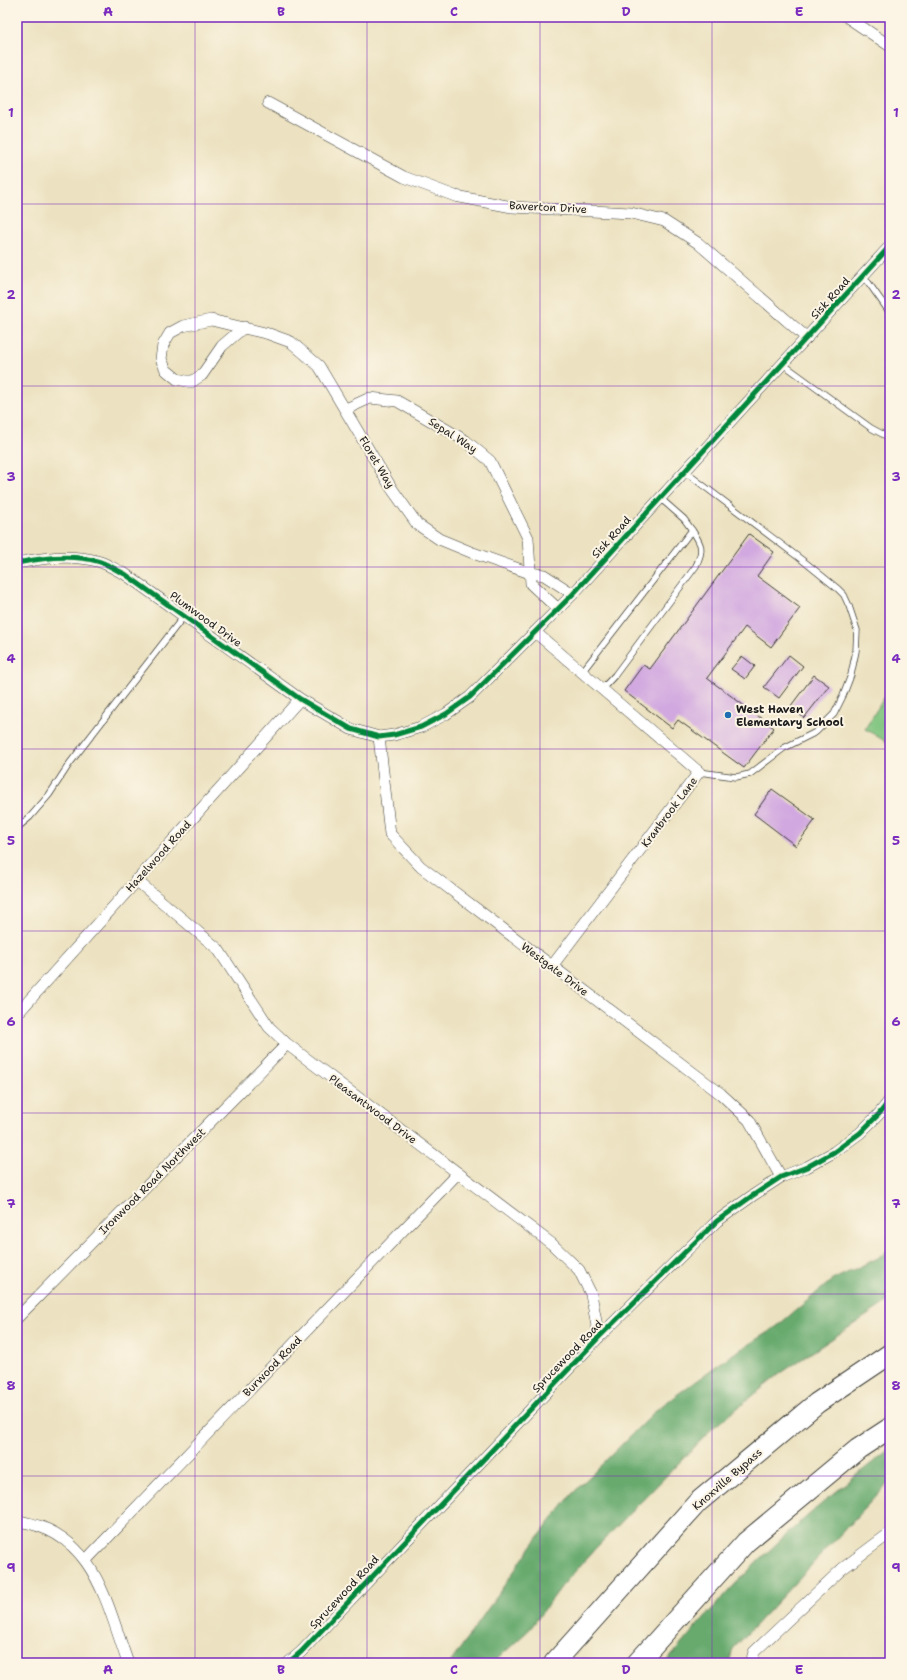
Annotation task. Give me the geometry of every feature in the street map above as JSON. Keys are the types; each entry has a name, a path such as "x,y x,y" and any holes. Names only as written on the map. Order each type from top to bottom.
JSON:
{"highway":[{"name":"Knoxville Bypass","path":"554,1663 698,1502 817,1403 890,1354"},
{"path":"637,1663 746,1542 858,1449 890,1428"}],"street":[{"path":"846,17 890,46"},
{"name":"Baverton Drive","path":"268,103 404,177 455,196 512,207 631,213 664,222 698,243 807,338"},
{"name":"Sisk Road","path":"300,699 350,729 379,737 394,735 421,726 446,714 470,697 573,594 890,246"},
{"name":"Floret Way","path":"244,327 222,346 202,375 191,382 177,379 166,370 161,359 163,345 170,333 183,326 211,320 244,327 291,342 319,366 392,488 417,524 439,539 501,564 530,573 544,575 573,594"},
{"name":"Sepal Way","path":"346,409 370,398 397,401 466,441 490,461 528,538 530,573"},
{"name":"Plumwood Drive","path":"17,564 40,558 71,558 97,561 125,574 300,699"},
{"path":"530,573 532,584 558,609"},
{"name":"Kranbrook Lane","path":"535,632 700,772 552,966"},
{"name":"Hazelwood Road","path":"17,1014 300,699"},
{"name":"Westgate Drive","path":"379,737 390,834 421,867 721,1094 749,1120 781,1177"},
{"name":"Pleasantwood Drive","path":"136,880 218,949 269,1028 287,1044 552,1244 579,1270 591,1294 599,1337"},
{"name":"Ironwood Road Northwest","path":"17,1318 287,1044"},
{"name":"Sprucewood Road","path":"288,1663 301,1652 599,1337 717,1221 781,1177 807,1167 839,1148 860,1133 890,1100"},
{"name":"Burwood Road","path":"86,1560 458,1173"},
{"path":"17,1521 25,1522 45,1529 69,1541 86,1560 98,1582 128,1663"},
{"path":"751,1663 754,1652 842,1569 890,1533"}],"lane":[{"path":"863,275 890,313"},
{"path":"783,364 871,428 886,436 890,436"},
{"path":"684,471 806,562 838,589 844,595 857,630 856,651 851,675 843,696 834,714 816,732 784,748 750,774 736,777 700,772"},
{"path":"602,689 615,675 696,566 701,556 700,543 692,530 684,519 660,498"},
{"path":"582,672 692,530"},
{"path":"17,828 30,817 49,795 70,763 184,616"}],"green space":[{"path":"890,688 890,744 865,729"},
{"path":"890,1247 890,1300 781,1373 714,1427 594,1550 562,1586 530,1629 493,1663 450,1663 533,1544 572,1494 656,1410 730,1356 776,1327 832,1280 882,1256"},
{"path":"890,1449 890,1481 733,1649 729,1663 665,1663 733,1586 776,1544 820,1505"}],"building":[{"name":"West Haven Elementary School","path":"749,534 774,552 757,576 800,608 771,647 745,627 707,678 774,728 744,768 678,720 672,728 624,691 643,665 650,669"},
{"path":"789,655 803,666 779,698 764,687"},
{"path":"742,656 755,666 745,679 731,669"},
{"path":"814,675 829,686 804,718 790,707"},
{"path":"772,789 815,820 796,846 754,814"}],"cycle path":[{"path":"17,563 46,558 67,557 87,559 104,563 125,574 300,699 351,729 379,737 394,735 421,727 446,714 470,697 573,594 890,246"},
{"path":"288,1663 301,1652 599,1337 717,1221 781,1177 807,1167 834,1152 860,1133 879,1114 890,1100"}],"place":[{"name":"West Haven Elementary School","path":"728,715"}]}
